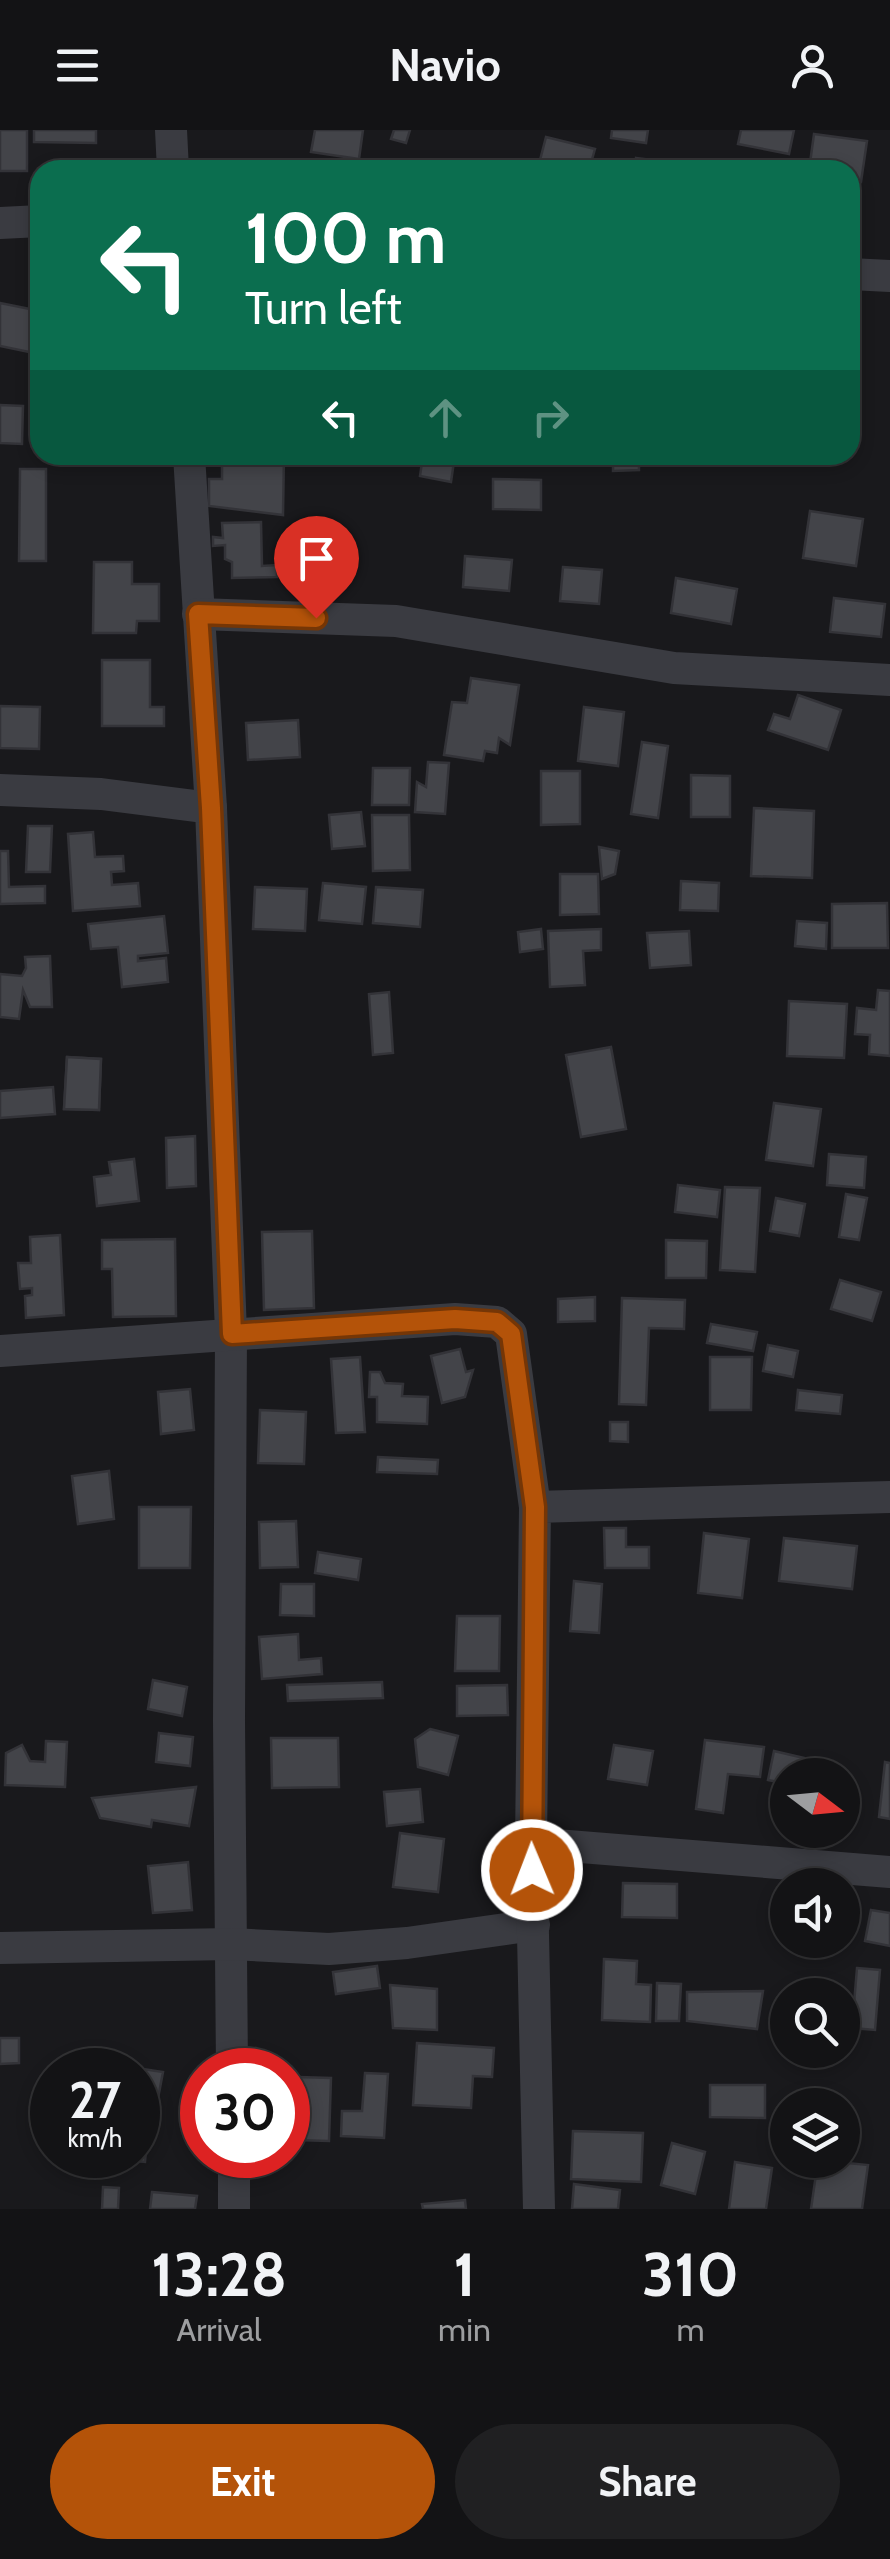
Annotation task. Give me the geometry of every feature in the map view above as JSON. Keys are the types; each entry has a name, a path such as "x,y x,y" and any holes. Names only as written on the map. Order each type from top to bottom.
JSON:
{"street":[{"path":"171,130 172,160"},
{"path":"0,222 30,221"},
{"path":"860,274 890,276"},
{"path":"190,465 211,808 232,1334 232,2048"},
{"path":"198,614 396,621 674,668 890,680"},
{"path":"0,790 101,794 211,808"},
{"path":"0,1351 455,1319 497,1322 511,1334 535,1507 531,1842 539,2209"},
{"path":"535,1507 890,1497"},
{"path":"531,1842 890,1872"},
{"path":"0,1948 231,1944 329,1948 407,1943 534,1925"},
{"path":"234,2178 234,2209"}],"building":[{"path":"0,130 27,130 27,171 0,171"},
{"path":"34,130 96,130 96,143 34,142"},
{"path":"315,130 363,130 359,159 311,152"},
{"path":"394,130 410,130 406,143 391,139"},
{"path":"612,130 648,130 646,143 611,138"},
{"path":"741,130 794,130 789,154 738,144"},
{"path":"814,134 867,141 861,182 860,160 810,160"},
{"path":"546,137 595,149 592,160 540,160"},
{"path":"0,303 30,309 30,352 0,346"},
{"path":"0,405 23,406 22,444 0,443"},
{"path":"222,465 284,465 283,515 209,506 209,479 222,479"},
{"path":"422,465 454,465 451,482 420,476"},
{"path":"613,465 639,465 639,470 613,471"},
{"path":"20,469 46,469 46,561 19,561"},
{"path":"493,479 541,480 541,510 493,509"},
{"path":"810,511 863,519 856,566 803,558"},
{"path":"261,522 262,566 277,565 277,577 232,578 232,562 225,559 225,545 213,546 213,537 223,538 222,523"},
{"path":"465,556 512,560 509,591 463,587"},
{"path":"94,562 132,562 132,584 159,584 159,621 137,621 136,633 93,633"},
{"path":"563,567 602,570 599,604 560,601"},
{"path":"676,578 737,589 731,624 671,613"},
{"path":"834,598 885,604 881,637 830,632"},
{"path":"102,660 150,660 150,707 164,707 164,726 102,726"},
{"path":"471,678 519,685 510,745 499,738 497,753 485,751 483,761 444,755 452,702 467,703"},
{"path":"798,695 841,710 828,750 768,730 774,714 790,719"},
{"path":"0,706 40,707 39,749 0,748"},
{"path":"584,707 624,712 618,766 578,761"},
{"path":"298,720 300,757 248,760 246,723"},
{"path":"642,742 668,746 658,818 631,814"},
{"path":"428,762 449,763 445,814 415,812 417,782 426,787"},
{"path":"373,768 410,768 409,805 372,805"},
{"path":"541,771 580,771 580,824 541,825"},
{"path":"691,775 730,776 730,817 691,817"},
{"path":"754,808 814,811 812,878 751,876"},
{"path":"361,812 365,846 332,849 329,815"},
{"path":"372,815 409,815 410,870 373,871"},
{"path":"28,826 52,826 50,872 26,872"},
{"path":"93,832 95,857 123,856 124,871 111,872 112,885 138,883 140,906 73,911 68,834"},
{"path":"599,847 619,851 615,874 602,879"},
{"path":"0,851 8,851 9,887 45,886 45,903 0,904"},
{"path":"560,874 598,874 599,914 560,915"},
{"path":"681,881 719,883 718,911 680,910"},
{"path":"323,883 366,887 362,924 319,920"},
{"path":"255,887 307,889 305,931 253,929"},
{"path":"376,887 423,890 420,927 373,923"},
{"path":"887,903 888,948 832,948 832,904"},
{"path":"164,916 168,953 138,956 138,961 166,958 168,982 122,987 118,947 91,949 88,924"},
{"path":"797,921 827,923 826,949 795,946"},
{"path":"541,929 543,949 520,952 518,932"},
{"path":"601,929 601,950 583,951 585,985 550,987 548,931"},
{"path":"689,931 691,965 650,968 647,933"},
{"path":"50,956 52,1007 30,1007 23,990 19,1019 0,1017 0,974 22,976 25,957"},
{"path":"878,990 890,991 890,1056 869,1054 870,1035 855,1034 857,1008 876,1010"},
{"path":"389,992 393,1053 373,1055 369,994"},
{"path":"789,1001 847,1004 844,1058 787,1056"},
{"path":"611,1047 626,1129 581,1137 566,1055"},
{"path":"67,1057 101,1059 99,1110 64,1109"},
{"path":"67,1057 101,1059 99,1110 64,1109"},
{"path":"53,1087 55,1114 0,1118 0,1091"},
{"path":"774,1103 821,1109 813,1166 766,1160"},
{"path":"195,1136 196,1186 167,1188 166,1138"},
{"path":"829,1154 866,1157 864,1188 827,1185"},
{"path":"134,1159 139,1201 97,1206 94,1177 111,1175 109,1162"},
{"path":"678,1185 720,1190 717,1217 675,1212"},
{"path":"725,1187 760,1188 755,1272 720,1270"},
{"path":"846,1194 867,1198 859,1240 839,1237"},
{"path":"776,1198 805,1204 799,1236 770,1231"},
{"path":"312,1231 314,1308 264,1310 262,1232"},
{"path":"60,1235 64,1315 26,1318 25,1296 32,1295 32,1288 20,1289 18,1263 31,1263 30,1237"},
{"path":"175,1239 176,1316 113,1317 112,1269 102,1269 102,1240"},
{"path":"666,1240 707,1241 706,1278 666,1278"},
{"path":"840,1280 881,1292 872,1321 831,1309"},
{"path":"595,1297 595,1321 558,1322 558,1299"},
{"path":"622,1298 685,1300 684,1329 649,1328 646,1405 619,1404"},
{"path":"711,1324 757,1332 753,1351 707,1343"},
{"path":"768,1345 798,1351 793,1377 763,1371"},
{"path":"460,1349 466,1372 473,1370 465,1397 442,1403 431,1356"},
{"path":"360,1357 365,1432 336,1433 331,1359"},
{"path":"710,1357 752,1357 751,1410 710,1410"},
{"path":"370,1372 380,1372 385,1383 403,1384 402,1396 428,1397 427,1424 377,1422 377,1397 369,1397"},
{"path":"190,1389 194,1430 161,1434 158,1392"},
{"path":"798,1390 842,1395 840,1414 796,1410"},
{"path":"260,1410 306,1412 304,1464 258,1463"},
{"path":"610,1422 628,1422 628,1442 610,1441"},
{"path":"378,1457 438,1460 437,1474 377,1472"},
{"path":"109,1471 114,1519 78,1524 72,1476"},
{"path":"139,1507 191,1507 190,1568 139,1568"},
{"path":"296,1521 298,1567 260,1568 259,1522"},
{"path":"604,1528 626,1528 626,1547 649,1547 649,1568 605,1568"},
{"path":"704,1533 749,1539 742,1598 698,1593"},
{"path":"784,1538 857,1546 852,1589 779,1581"},
{"path":"318,1552 361,1559 358,1580 315,1573"},
{"path":"574,1581 602,1584 599,1633 570,1631"},
{"path":"281,1584 314,1584 314,1616 280,1615"},
{"path":"457,1616 500,1616 499,1671 455,1671"},
{"path":"298,1634 299,1660 321,1658 322,1674 262,1679 259,1637"},
{"path":"153,1680 187,1687 182,1716 148,1709"},
{"path":"382,1682 383,1698 288,1701 287,1685"},
{"path":"507,1685 508,1715 457,1716 457,1686"},
{"path":"430,1729 458,1736 448,1775 418,1767 415,1739"},
{"path":"159,1733 193,1737 190,1766 156,1762"},
{"path":"271,1738 338,1738 339,1787 272,1788"},
{"path":"705,1740 764,1747 760,1777 728,1774 723,1813 696,1809"},
{"path":"46,1741 67,1742 65,1787 5,1785 6,1753 22,1745 30,1761 45,1762"},
{"path":"614,1745 653,1751 647,1785 608,1779"},
{"path":"774,1751 804,1758 773,1758"},
{"path":"885,1762 890,1763 890,1819 879,1817"},
{"path":"196,1787 189,1826 152,1820 151,1827 100,1818 92,1798"},
{"path":"420,1789 423,1822 387,1826 384,1792"},
{"path":"400,1833 444,1839 438,1892 393,1887"},
{"path":"188,1862 192,1910 153,1913 148,1866"},
{"path":"623,1883 677,1884 677,1918 622,1917"},
{"path":"871,1910 890,1913 890,1946 865,1941"},
{"path":"604,1959 637,1961 636,1984 651,1985 650,2022 602,2020"},
{"path":"377,1966 380,1988 336,1994 333,1972"},
{"path":"857,1968 880,1970 875,2030 860,2029 860,1978 856,1978"},
{"path":"657,1983 681,1984 679,2021 656,2021"},
{"path":"390,1985 437,1989 437,2030 393,2028"},
{"path":"763,1991 757,2029 687,2021 687,1992"},
{"path":"0,2038 19,2038 19,2063 0,2064"},
{"path":"417,2043 494,2048 492,2077 473,2076 471,2108 413,2105"},
{"path":"365,2073 388,2074 384,2138 341,2136 342,2111 362,2111"},
{"path":"310,2077 331,2078 329,2141 310,2140"},
{"path":"710,2085 765,2085 765,2118 710,2117"},
{"path":"573,2131 643,2133 641,2182 571,2179"},
{"path":"672,2143 705,2152 695,2194 661,2185"},
{"path":"735,2162 770,2168 766,2209 729,2209"},
{"path":"860,2164 868,2165 862,2209 811,2209 815,2178 860,2178"},
{"path":"574,2184 620,2190 618,2209 572,2209"},
{"path":"103,2187 119,2188 118,2209 102,2209"},
{"path":"152,2192 197,2196 195,2209 150,2209"},
{"path":"465,2200 466,2209 423,2209 422,2204"}],"route":[{"path":"316,618 198,614 211,808 232,1334 455,1319 497,1322 511,1334 535,1507 532,1870"}]}
